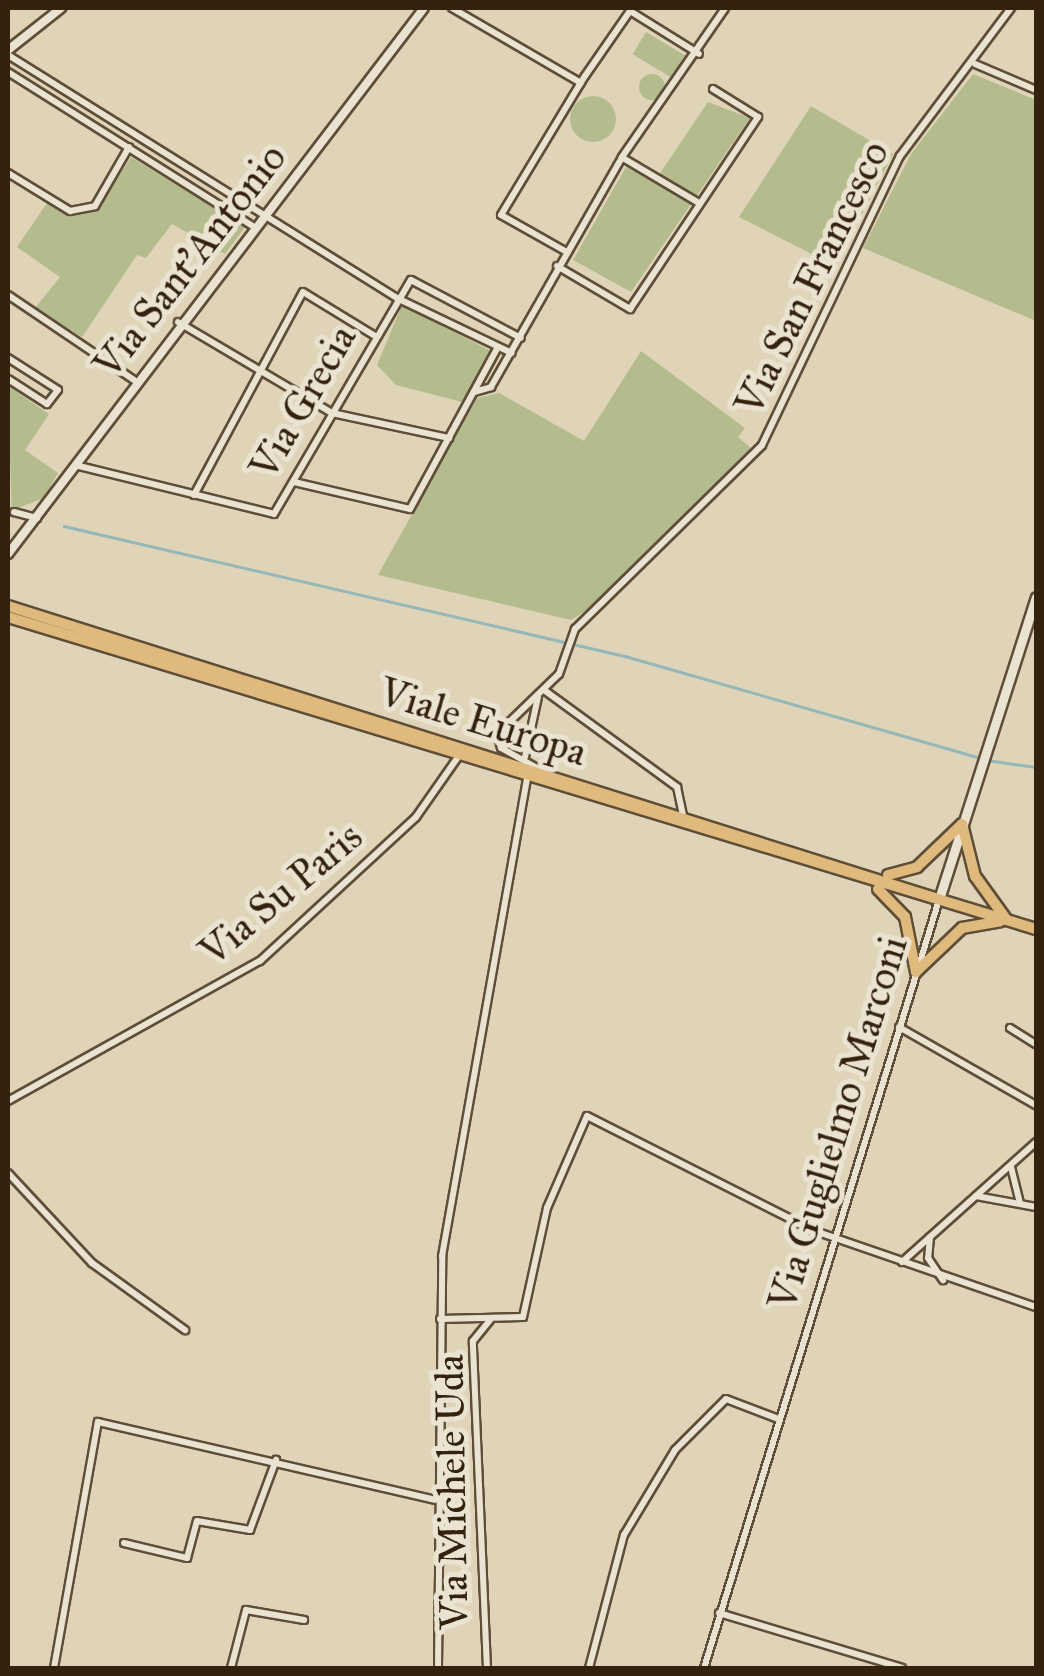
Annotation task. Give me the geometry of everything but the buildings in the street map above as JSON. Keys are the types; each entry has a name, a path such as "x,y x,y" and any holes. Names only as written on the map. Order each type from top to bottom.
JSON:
{"main road":[{"name":"Via Guglielmo Marconi","path":"939,900 1036,597"},
{"name":"Viale Europa","path":"8,606 683,815 877,881"},
{"name":"Viale Europa","path":"8,617 1036,930"},
{"path":"916,972 904,918 877,881 918,867 962,824"},
{"path":"916,972 962,928 1006,920 975,876 962,824"}],"street":[{"path":"61,8 8,52 398,298 512,354"},
{"name":"Via Sant'Antonio","path":"8,554 178,322 424,8"},
{"path":"452,8 580,83"},
{"name":"Via San Francesco","path":"546,773 524,757 501,748 497,734 541,693 569,654 574,634 762,445 900,156 975,64 1012,8"},
{"path":"474,392 491,387 521,338 556,266 622,157 699,54 722,9"},
{"path":"565,251 501,215 580,83 630,10 699,54"},
{"path":"975,64 1036,90"},
{"path":"8,72 254,228"},
{"path":"556,266 630,309 758,117 713,90"},
{"path":"8,174 70,211 95,206 128,146"},
{"path":"622,157 699,203"},
{"path":"398,298 411,280 521,338"},
{"path":"194,495 303,292 374,336"},
{"path":"8,295 134,380"},
{"name":"Via Grecia","path":"75,465 274,514 398,298"},
{"path":"178,322 332,413 448,438"},
{"path":"294,482 410,509 498,346"},
{"path":"8,358 58,390 47,404 8,379"},
{"path":"14,512 38,518"},
{"path":"541,693 678,787 683,815"},
{"name":"Via San Francesco","path":"524,757 541,693"},
{"name":"Via Su Paris","path":"8,1101 260,960 416,817 458,757"},
{"path":"438,1668 435,1500 442,1256 527,778"},
{"name":"Via Guglielmo Marconi","path":"704,1668 776,1418 838,1235 939,900"},
{"path":"899,1028 1036,1105"},
{"path":"1010,1028 1036,1044"},
{"path":"440,1319 491,1319 526,1312 548,1208 587,1116 696,1178 944,1281 1036,1307"},
{"path":"902,1262 1036,1142"},
{"path":"1012,1164 1021,1202"},
{"path":"8,1173 92,1262 185,1330"},
{"path":"976,1196 1036,1207"},
{"path":"930,1237 928,1258 944,1281"},
{"name":"Via Michele Uda","path":"487,1668 473,1341 491,1319"},
{"path":"589,1668 624,1535 674,1450 726,1399 776,1418"},
{"path":"54,1668 98,1422 276,1460 435,1500"},
{"path":"124,1543 187,1558 196,1522 250,1530 276,1460"},
{"path":"231,1668 246,1610 304,1620"},
{"path":"720,1613 902,1668"}],"green space":[{"path":"646,32 688,57 675,80 633,54"},
{"path":"652,74 661,78 665,87 661,96 652,100 643,96 639,87 643,78"},
{"path":"973,74 1036,100 1036,321 863,248 911,154"},
{"path":"593,96 609,103 616,119 609,135 593,142 577,135 570,119 577,103"},
{"path":"708,102 750,118 631,292 573,260 626,167 654,182"},
{"path":"811,106 893,154 835,266 739,217"},
{"path":"131,157 245,227 225,254 172,224 146,258 137,255 82,337 35,308 60,277 17,247 47,203 69,217 98,210"},
{"path":"402,305 491,351 462,402 396,385 377,365"},
{"path":"641,351 745,428 738,437 752,449 607,598 571,620 378,575 477,398 499,393 584,441"},
{"path":"8,386 49,414 25,450 58,473 44,498 13,510 12,523"}],"waterway":[{"path":"64,526 625,656 978,757"},
{"path":"986,760 1036,767"}]}
